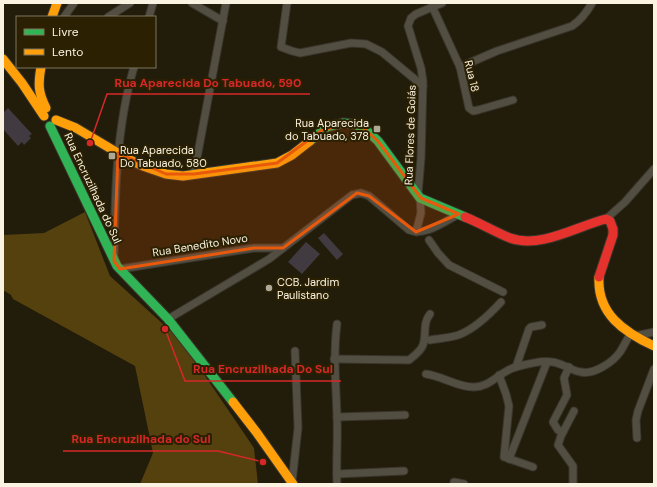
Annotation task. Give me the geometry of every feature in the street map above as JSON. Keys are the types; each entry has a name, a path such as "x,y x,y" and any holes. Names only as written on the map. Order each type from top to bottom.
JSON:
{"street":[{"path":"52,16 57,3"},
{"path":"65,16 74,3"},
{"path":"110,16 130,3"},
{"path":"149,16 153,3"},
{"path":"192,3 223,21"},
{"path":"194,174 226,3"},
{"path":"287,3 281,47 292,52 305,53 351,43 360,43 371,46 382,52 424,86"},
{"name":"Rua Flores de Goiás","path":"416,232 421,212 419,196 424,86 421,68 408,26 411,18 416,14 442,3"},
{"path":"460,67 497,51 572,26 586,13 592,3"},
{"name":"Rua 18","path":"432,6 460,67 467,106 471,110 478,110 513,100"},
{"path":"3,59 22,82 33,92 41,68"},
{"path":"114,261 118,153 126,101 134,68"},
{"name":"Rua Encruzilhada do Sul","path":"33,92 47,115 44,123 47,126 53,123 114,261 168,320 257,433 292,483"},
{"path":"53,123 63,122 76,128 143,166 166,174 183,176 278,163 292,155 322,130 336,124 349,123 360,126 378,141 419,196 511,238 527,241 550,237 606,220 625,202 654,169"},
{"path":"168,320 268,259 348,197 357,193 369,196 409,230 416,232 426,231 459,214"},
{"path":"606,220 610,221 613,230 599,276 598,294 601,302 610,315 633,334 654,346"},
{"path":"429,240 449,265 503,292"},
{"name":"Rua Benedito Novo","path":"120,269 254,248 283,248"},
{"path":"430,340 460,335 466,332 487,316 501,302"},
{"path":"334,359 409,360 422,347 425,336 426,320 430,314"},
{"path":"337,324 334,359 337,417 337,484"},
{"path":"516,367 516,361 529,329 531,327 542,325"},
{"path":"426,374 472,387 492,382 499,375 516,367 546,362 556,362 580,372 585,372 604,366 620,352 633,334 654,332"},
{"path":"292,483 298,428 295,351"},
{"path":"509,459 546,362"},
{"path":"564,432 558,430 553,422 567,395 564,378 569,367"},
{"path":"638,438 636,420 638,411 654,369"},
{"path":"499,375 509,406 504,457 534,467"},
{"path":"573,484 573,466 558,446 574,411"},
{"path":"337,417 405,415"},
{"path":"337,474 404,471"},
{"path":"454,482 464,484"}],"highlighted area":[{"path":"349,123 361,126 378,141 421,198 459,214 416,232 369,196 357,193 283,248 254,248 120,269 114,261 118,153 166,174 194,174 277,163 322,130"}],"shaded area":[{"path":"85,212 110,276 173,333 201,370 254,448 258,484 140,484 153,453 135,366 13,299 11,295 3,290 3,235 44,233"}],"building":[{"path":"8,108 32,134 29,136 31,138 24,145 22,142 18,146 3,129 3,113"},
{"path":"324,233 343,254 337,260 318,238"},
{"path":"306,242 320,254 302,274 288,262"}],"traffic: fast":[{"path":"310,141 327,127 343,123 355,124 366,130 378,141 420,198 465,217"},
{"path":"50,126 117,266 168,319 233,402"}],"traffic: slow":[{"path":"52,16 57,3"},
{"path":"3,59 22,83 44,116"},
{"path":"41,68 39,88 46,108"},
{"path":"56,120 76,128 128,159 143,166 166,174 183,176 277,163 292,155 310,141"},
{"path":"599,277 603,301 614,320 632,335 654,346"},
{"path":"233,402 293,484"}],"traffic: jam":[{"path":"465,217 510,238 522,241 546,239 606,219 610,221 613,229 613,235 599,277"}],"place":[{"name":"Rua Aparecida do Tabuado, 378","path":"377,129"},
{"name":"Rua Aparecida Do Tabuado, 590","path":"90,143"},
{"name":"Rua Aparecida Do Tabuado, 580","path":"112,156"},
{"name":"CCB. Jardim Paulistano","path":"269,288"},
{"name":"Rua Encruzilhada Do Sul","path":"165,329"},
{"name":"Rua Encruzilhada do Sul","path":"263,462"}]}
